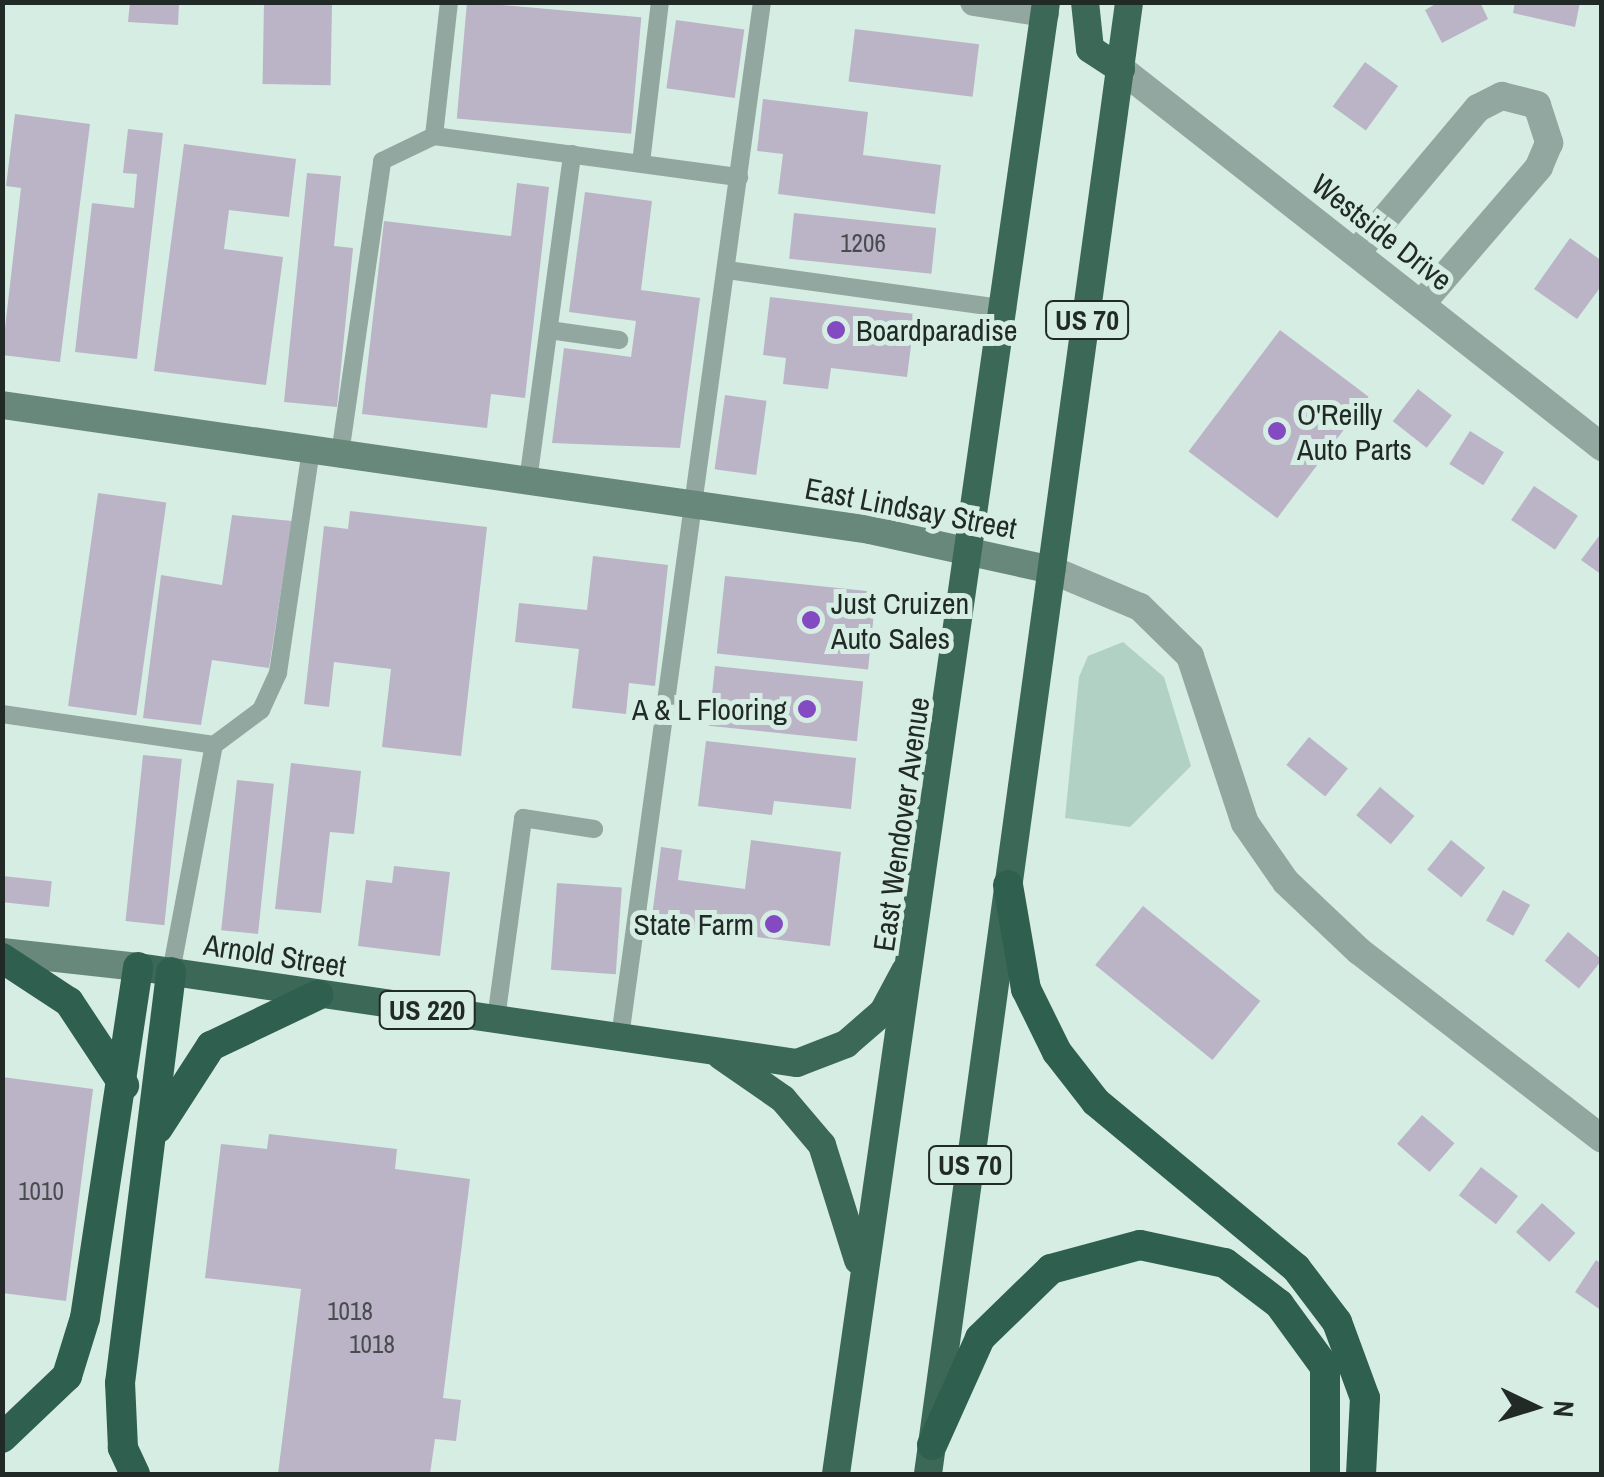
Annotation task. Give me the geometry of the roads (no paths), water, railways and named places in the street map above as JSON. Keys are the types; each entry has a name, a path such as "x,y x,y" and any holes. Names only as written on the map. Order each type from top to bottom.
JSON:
{"highway":[{"path":"1085,2 1090,49 1120,69"},
{"name":"US 70","path":"930,1460 1129,2"},
{"name":"East Wendover Avenue","path":"836,1474 974,547 1045,8"},
{"path":"1008,885 1026,989 1057,1052 1096,1102 1296,1268 1337,1322 1365,1398 1361,1474"},
{"name":"US 220","path":"716,1052 797,1063 846,1044 883,1012 916,952"},
{"path":"2,955 68,1002 124,1085"},
{"path":"2,1438 67,1376 124,1085 138,967"},
{"name":"Arnold Street","path":"138,967 716,1052"},
{"path":"135,1474 123,1448 120,1383 170,972"},
{"path":"151,1140 212,1046 318,995"},
{"path":"716,1052 783,1099 822,1144 844,1193 862,1280"},
{"path":"930,1460 980,1338 1051,1270 1140,1245 1226,1263 1279,1304 1324,1366 1326,1474"}],"main road":[{"name":"East Lindsay Street","path":"2,405 974,547 1052,570"},
{"name":"Arnold Street","path":"2,955 138,967"}],"street":[{"path":"974,2 1045,8"},
{"name":"Westside Drive","path":"1120,69 1602,447"},
{"path":"1357,252 1478,108 1502,96 1536,106 1548,143 1539,167 1420,304"},
{"name":"East Lindsay Street","path":"1052,570 1140,607 1190,656 1245,822 1286,882 1358,951 1602,1139"}],"lane":[{"path":"434,136 448,2"},
{"path":"641,163 660,2"},
{"path":"620,1037 762,2"},
{"path":"340,454 382,161 434,136 739,176"},
{"path":"528,481 572,154"},
{"path":"726,270 1007,309"},
{"path":"549,330 619,340"},
{"path":"170,972 214,745 261,710 278,674 311,449"},
{"path":"2,714 214,745"},
{"path":"496,1019 523,818 594,828"}],"place":[{"name":"Boardparadise","path":"836,330"},
{"name":"O'Reilly Auto Parts","path":"1277,431"},
{"name":"Just Cruizen Auto Sales","path":"811,620"},
{"name":"A & L Flooring","path":"807,709"},
{"name":"State Farm","path":"774,924"}]}
